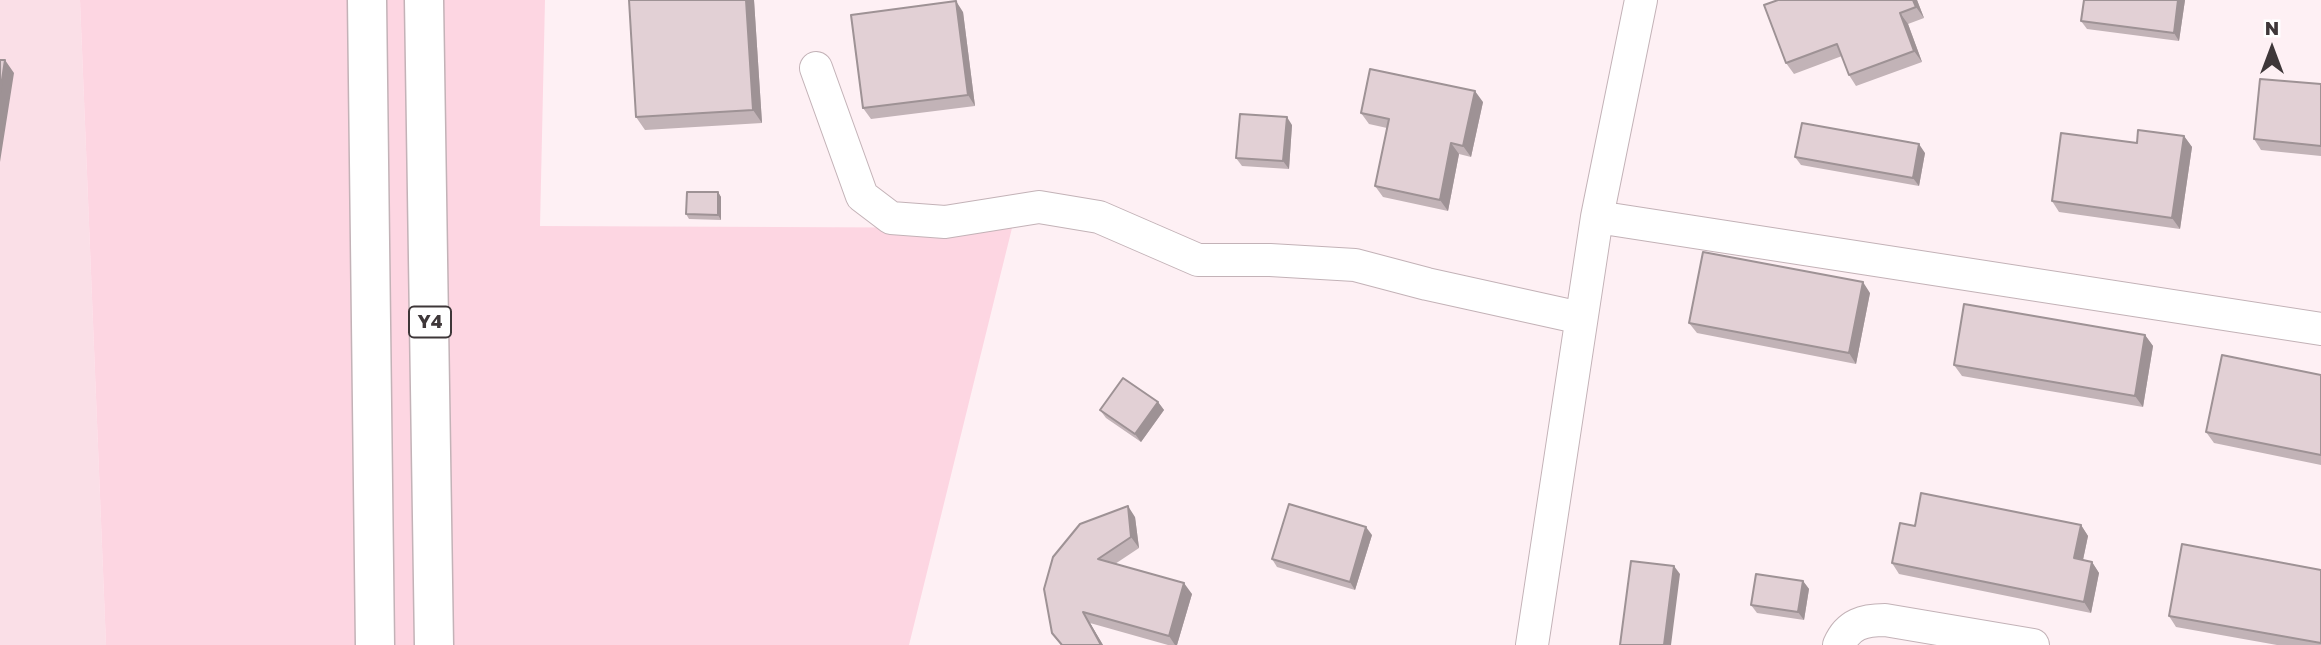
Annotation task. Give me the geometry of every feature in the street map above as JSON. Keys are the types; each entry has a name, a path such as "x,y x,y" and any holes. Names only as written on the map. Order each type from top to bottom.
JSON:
{"highway":[{"path":"367,0 375,645"},
{"name":"Y4","path":"424,0 434,645"}],"street":[{"path":"1532,645 1597,217 1641,0"},
{"path":"816,68 862,196 891,219 945,222 1039,207 1099,217 1198,260 1270,260 1355,265 1581,318"},
{"path":"1597,217 2321,329"},
{"path":"1839,645 1851,627 1865,620 1885,620 2033,645"}],"shaded area":[{"path":"0,0 80,0 106,645 0,645"},
{"path":"80,0 545,0 540,226 1012,228 909,645 106,645"}],"building":[{"path":"629,0 746,0 753,110 636,117"},
{"path":"1778,0 1913,0 1916,7 1900,13 1914,51 1849,75 1837,44 1786,63 1764,5"},
{"path":"2084,0 2178,0 2174,33 2081,21"},
{"path":"956,1 968,95 863,108 851,15"},
{"path":"0,60 5,60 0,93"},
{"path":"1370,69 1475,91 1463,146 1451,143 1440,200 1375,186 1389,119 1361,113"},
{"path":"2260,79 2321,84 2321,146 2254,139"},
{"path":"1240,114 1287,117 1283,161 1236,158"},
{"path":"1802,123 1919,144 1913,178 1795,157"},
{"path":"2138,130 2184,136 2172,218 2052,201 2061,133 2137,143"},
{"path":"687,192 718,192 718,215 686,214"},
{"path":"1703,252 1863,282 1849,353 1689,323"},
{"path":"1964,304 2145,335 2135,396 1954,365"},
{"path":"2222,355 2321,375 2321,455 2206,432"},
{"path":"1123,378 1158,402 1135,434 1100,410"},
{"path":"1921,493 2081,525 2074,558 2092,562 2084,602 1892,563 1900,523 1915,526"},
{"path":"1289,504 1366,527 1350,582 1272,559"},
{"path":"1128,506 1131,537 1098,559 1184,583 1169,636 1083,612 1101,645 1062,645 1052,633 1044,589 1053,557 1080,524"},
{"path":"2182,544 2321,570 2321,643 2169,616"},
{"path":"1631,561 1674,566 1664,645 1620,645"},
{"path":"1756,574 1803,581 1798,612 1751,605"}]}
